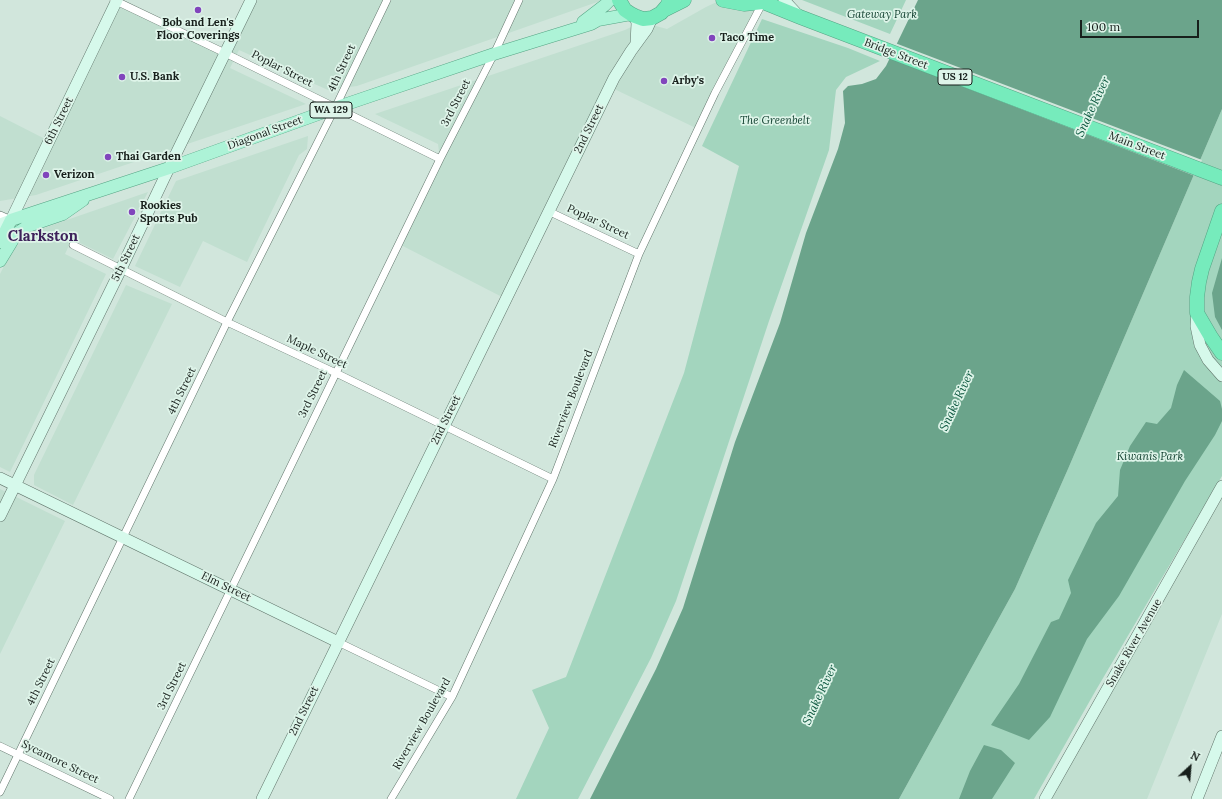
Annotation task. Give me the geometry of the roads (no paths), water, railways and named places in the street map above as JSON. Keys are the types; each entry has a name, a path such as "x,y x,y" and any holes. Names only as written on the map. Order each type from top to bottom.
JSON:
{"highway":[{"path":"619,0 625,10 633,15 644,18 652,18 661,13 667,5 684,0"},
{"name":"Bridge Street","path":"724,0 744,4 761,1 1051,114"},
{"name":"Main Street","path":"1051,114 1222,178"},
{"path":"1222,211 1199,282 1197,298 1197,313 1222,353"}],"main road":[{"name":"Diagonal Street","path":"576,28 610,0"},
{"name":"Diagonal Street","path":"4,219 93,193 168,168 335,108 598,20 633,15"},
{"name":"WA 129","path":"0,261 18,234 28,226 63,214 93,193"},
{"name":"6th Street","path":"0,242 4,219"}],"street":[{"name":"Poplar Street","path":"116,0 440,159"},
{"name":"6th Street","path":"4,219 116,0"},
{"name":"5th Street","path":"0,516 251,0"},
{"name":"4th Street","path":"0,792 227,322 335,108 387,0"},
{"name":"3rd Street","path":"129,799 440,159 494,54 519,0"},
{"path":"784,0 800,17"},
{"name":"Riverview Boulevard","path":"391,799 452,697 552,479 639,254 715,93 761,1"},
{"path":"633,15 637,23 636,44"},
{"name":"2nd Street","path":"262,799 614,78 630,50 647,29 652,18"},
{"name":"Poplar Street","path":"548,211 639,254"},
{"name":"Maple Street","path":"73,245 227,322 336,373 552,479"},
{"path":"1197,313 1207,344 1222,365"},
{"path":"1197,313 1196,326 1200,345 1208,360 1222,376"},
{"name":"Elm Street","path":"0,478 452,697"},
{"name":"Snake River Avenue","path":"1045,799 1222,486"},
{"path":"1197,799 1219,752 1222,736"},
{"name":"Sycamore Street","path":"0,746 110,799"}],"water":[{"name":"Snake River","path":"918,0 1222,0 1222,109 1015,589 899,799 590,799 656,669 683,608 735,442 780,323 806,233 838,149 845,123 843,91 848,86 862,84 876,79 886,66"},
{"path":"1222,258 1222,330 1215,317 1212,293"},
{"path":"1184,370 1220,401 1222,421 1215,435 1185,481 1119,596 1087,639 1050,717 1029,740 991,725 1019,684 1051,622 1059,619 1071,593 1068,580 1096,523 1118,496 1120,470 1130,446 1146,422 1157,424 1171,408 1177,385"},
{"path":"984,745 1001,750 1015,763 992,799 959,799 970,771"}],"place":[{"name":"Bob and Len's Floor Coverings","path":"198,10"},
{"name":"Taco Time","path":"712,38"},
{"name":"U.S. Bank","path":"122,77"},
{"name":"Arby's","path":"664,81"},
{"name":"Thai Garden","path":"108,157"},
{"name":"Verizon","path":"46,175"},
{"name":"Rookies Sports Pub","path":"132,212"}],"district":[{"name":"Clarkston","path":"43,237"}],"park label":[{"name":"Gateway Park","path":"882,15"},
{"name":"The Greenbelt","path":"775,121"},
{"name":"Kiwanis Park","path":"1150,457"}]}
